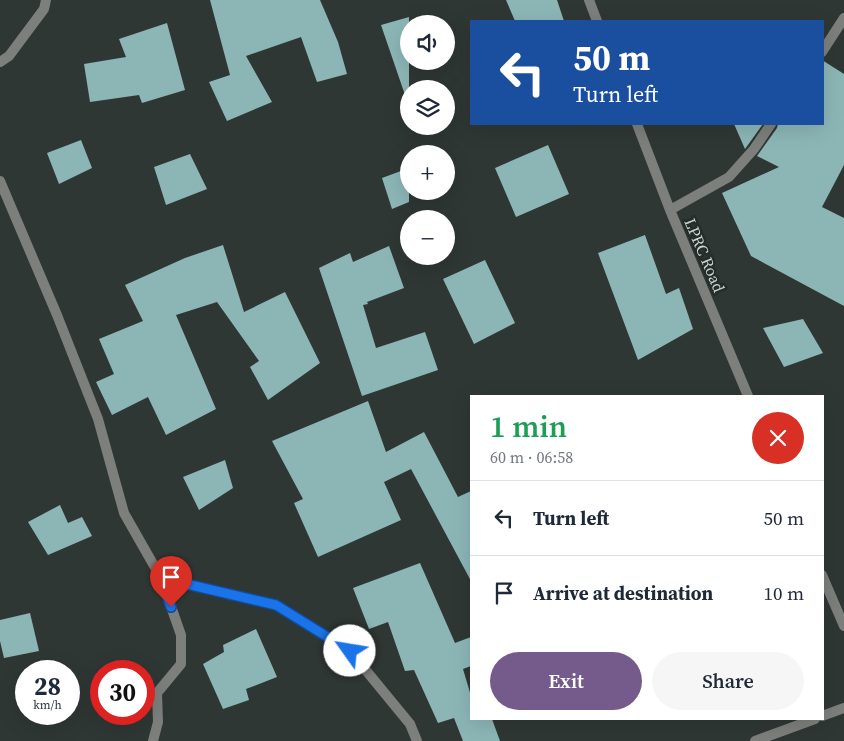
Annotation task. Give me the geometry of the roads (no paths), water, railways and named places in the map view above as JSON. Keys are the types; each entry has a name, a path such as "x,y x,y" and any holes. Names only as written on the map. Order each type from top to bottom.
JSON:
{"street":[{"path":"0,62 9,56 44,9 46,0"},
{"path":"589,0 597,20"},
{"path":"824,49 844,18"},
{"name":"LPRC Road","path":"637,125 670,210 748,395"},
{"path":"670,210 729,177 754,149 770,125"},
{"path":"0,181 57,315 98,419 124,513 161,578 181,635 182,664 156,693 158,722 153,741"},
{"path":"161,578 276,605 350,651 410,724 418,741"},
{"path":"824,580 844,626"},
{"path":"824,715 844,708"},
{"path":"755,741 812,720"}]}
